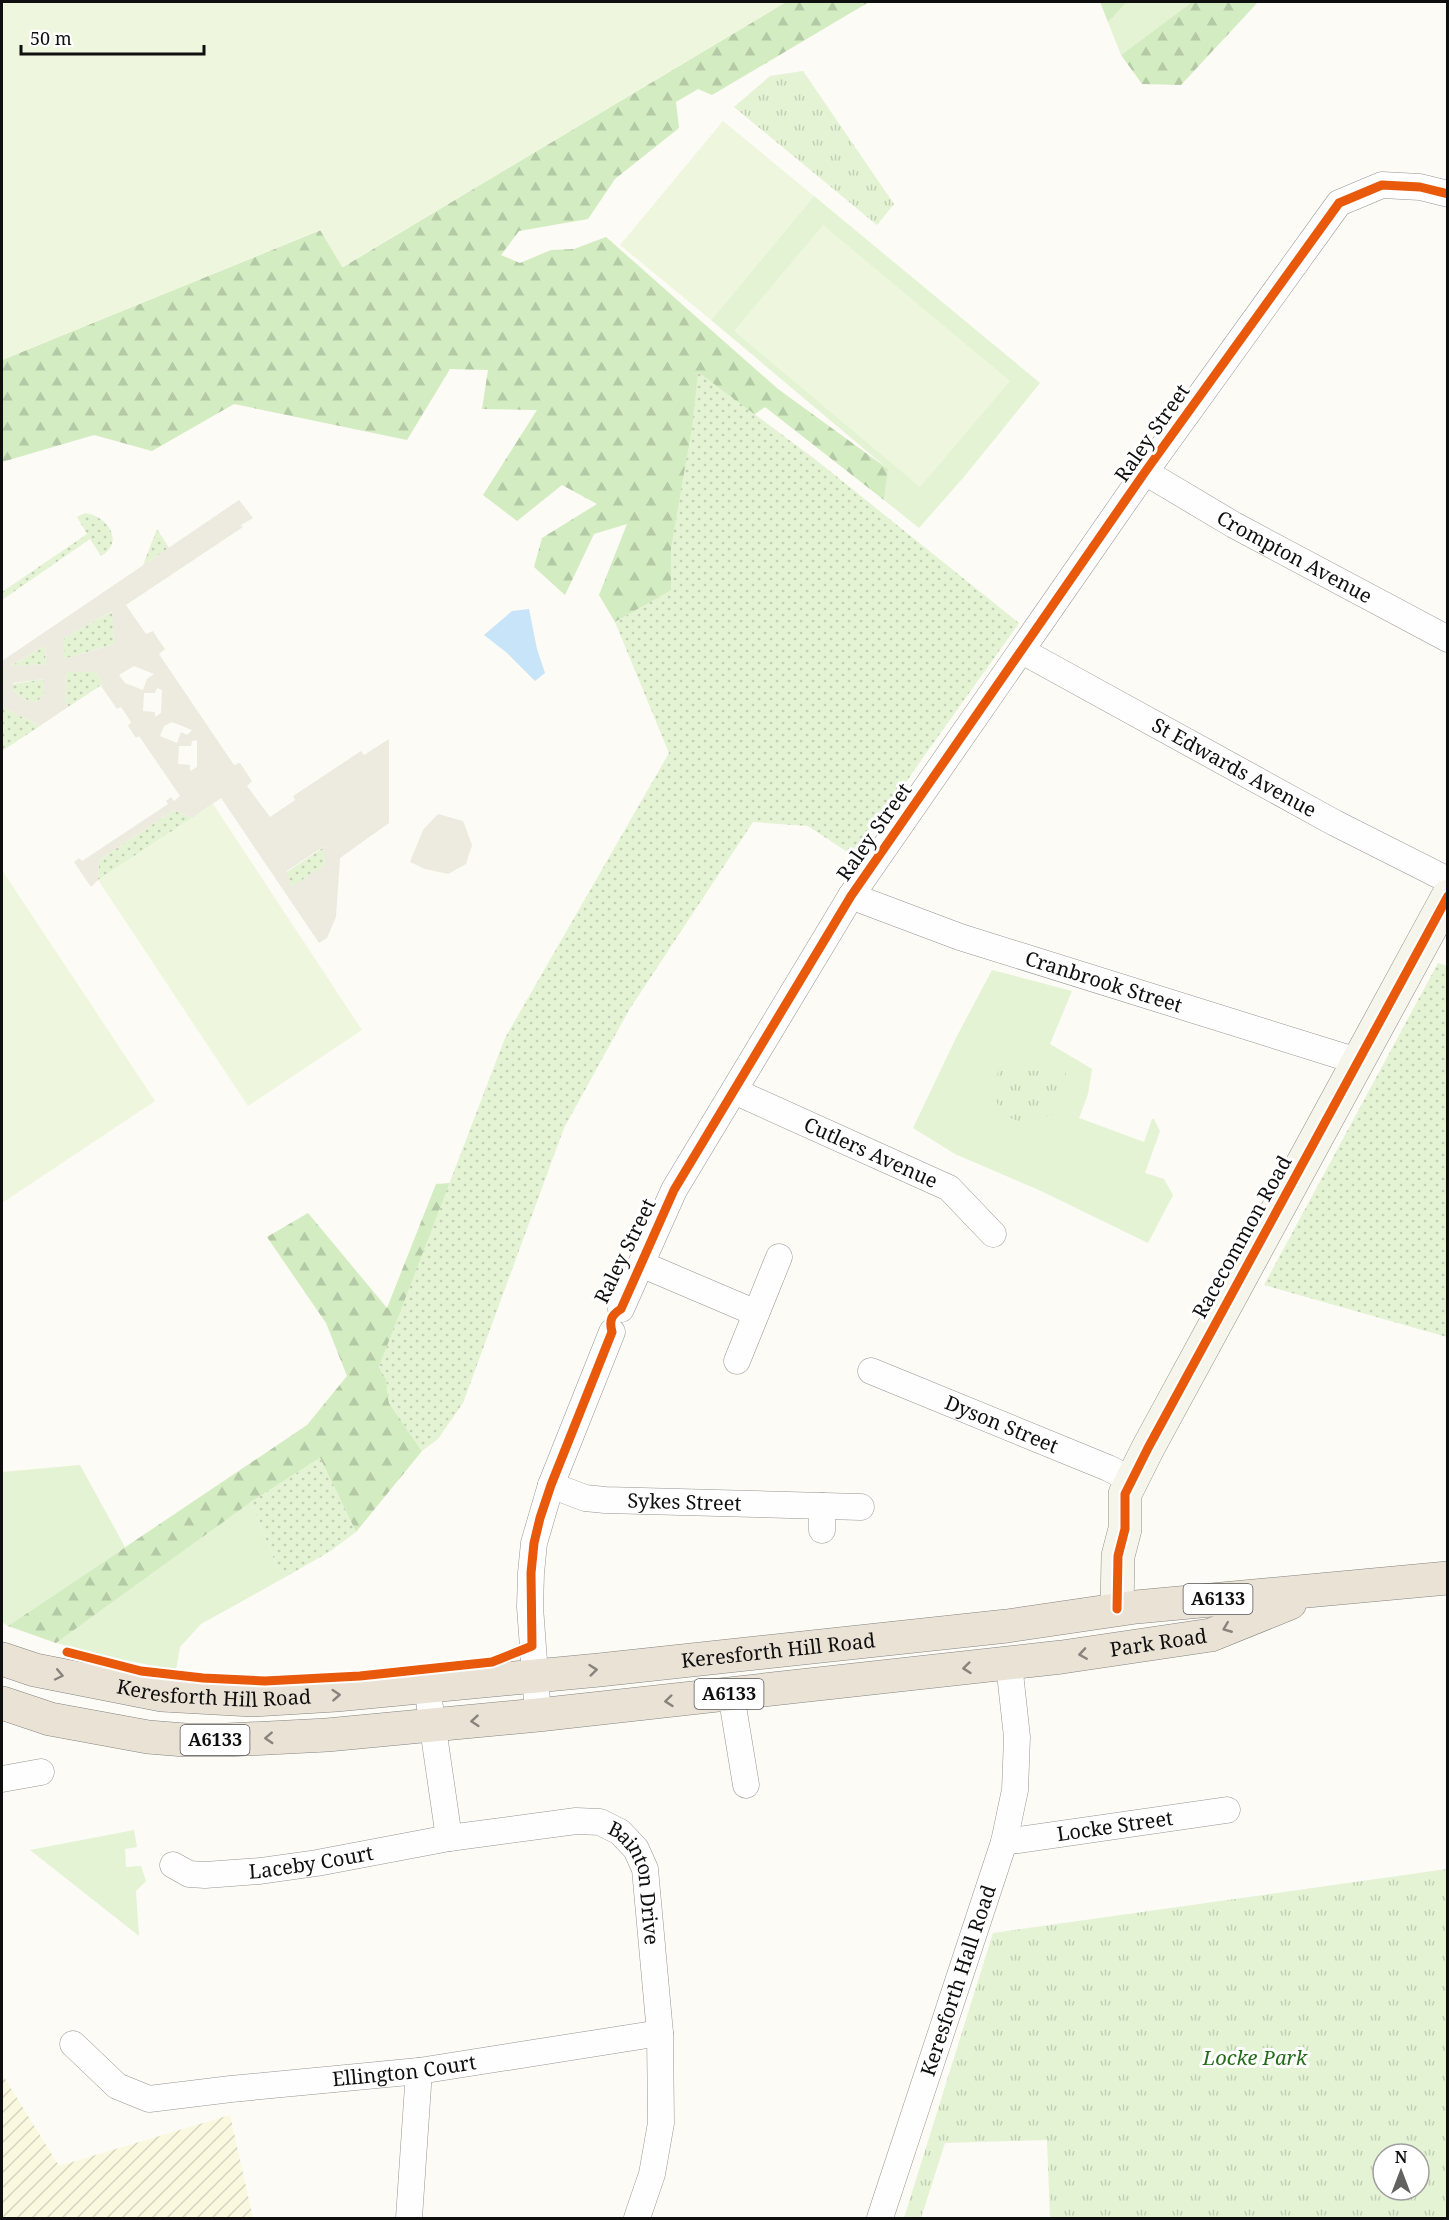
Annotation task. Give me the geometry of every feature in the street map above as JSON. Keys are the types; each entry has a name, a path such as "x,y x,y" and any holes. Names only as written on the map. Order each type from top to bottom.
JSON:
{"highway":[{"name":"Park Road","path":"1015,1625 1126,1608 1448,1578"},
{"name":"Park Road","path":"1017,1663 1211,1635 1320,1591"},
{"path":"1126,1608 1130,1646"},
{"name":"Keresforth Hill Road","path":"2,1661 104,1685 162,1695 252,1700 427,1687 1015,1625"},
{"path":"1015,1625 1017,1663"},
{"name":"Keresforth Hill Road","path":"2,1703 50,1719 148,1737 185,1740 271,1738 538,1715 1017,1663"}],"street":[{"name":"Raley Street","path":"534,1676 530,1617 534,1543 551,1485 616,1320 674,1190 851,896 1145,472 1339,203 1382,185 1420,187 1448,194"},
{"name":"Crompton Avenue","path":"1145,472 1234,525 1448,639"},
{"name":"St Edwards Avenue","path":"1022,651 1335,823 1448,880"},
{"name":"Cranbrook Street","path":"851,896 960,937 1357,1061"},
{"name":"Racecommon Road","path":"1126,1608 1118,1556 1125,1529 1125,1494 1448,896"},
{"name":"Cutlers Avenue","path":"734,1090 949,1188 993,1234"},
{"path":"737,1361 779,1257"},
{"path":"641,1264 756,1313"},
{"name":"Dyson Street","path":"871,1371 1108,1468 1132,1480"},
{"name":"Sykes Street","path":"551,1485 585,1498 822,1518 861,1507"},
{"name":"Keresforth Hall Road","path":"880,2218 1004,1842 1015,1790 1017,1737 1027,1695 1017,1663"},
{"path":"534,1676 538,1715"},
{"path":"427,1687 449,1838"},
{"name":"Keresforth Hill Road","path":"731,1694 746,1785"},
{"path":"2,1779 41,1772"},
{"name":"Locke Street","path":"1004,1842 1227,1810"},
{"name":"Bainton Drive","path":"449,1838 576,1821 600,1822 620,1832 636,1849 645,1869 660,2033 661,2123 652,2174 637,2218"},
{"name":"Laceby Court","path":"173,1865 189,1874 260,1871 449,1838"},
{"name":"Ellington Court","path":"70,2040 117,2086 149,2099 231,2088 419,2071 660,2033"},
{"path":"409,2218 419,2071"}],"green space":[{"path":"2,2 786,2 342,267 320,230 2,360"},
{"path":"786,2 869,2 712,95 698,89 676,102 679,128 615,179 588,219 519,231 501,255 520,263 551,250 574,249 606,237 778,389 888,469 884,500 765,407 755,414 671,591 615,622 599,595 627,524 594,534 565,595 534,567 542,538 597,504 562,485 517,521 483,495 537,410 482,409 488,370 450,369 407,440 234,404 152,451 94,435 2,462 2,360 321,230 343,267"},
{"path":"1100,2 1127,2 1108,22"},
{"path":"1127,2 1192,2 1121,55 1108,22"},
{"path":"1192,2 1258,2 1181,85 1142,84 1121,55"},
{"path":"803,71 894,204 877,225 734,107 770,76"},
{"path":"723,121 814,196 711,320 620,245"},
{"path":"814,196 1040,383 919,528 884,500 888,469 711,320"},
{"path":"823,225 1010,381 920,487 734,331"},
{"path":"698,372 816,460 1019,623 855,857 808,826 753,822 629,1010 564,1128 463,1403 438,1439 422,1451 389,1403 386,1379 379,1367 505,1038 669,753 615,622 671,590 671,548 692,427"},
{"path":"85,513 101,519 111,530 112,544 108,550 101,556 90,539 2,600 2,592 87,534 77,517"},
{"path":"157,529 169,548 143,565"},
{"path":"113,611 114,644 64,659 63,638"},
{"path":"45,646 46,664 9,667"},
{"path":"66,672 96,672 103,684 68,707 65,702"},
{"path":"44,679 44,694 36,703 22,698 13,691 13,684"},
{"path":"2,707 40,726 2,751"},
{"path":"213,804 362,1030 248,1106 98,880"},
{"path":"174,810 192,818 98,880 99,860"},
{"path":"324,847 325,865 291,888 287,872"},
{"path":"2,870 155,1101 2,1203"},
{"path":"1438,963 1448,966 1447,1337 1264,1285"},
{"path":"992,970 1072,991 1050,1044 1092,1069 1088,1094 1079,1118 1144,1142 1152,1119 1154,1119 1160,1131 1145,1173 1164,1179 1173,1195 1148,1243 1039,1190 955,1154 913,1128"},
{"path":"999,1068 1066,1073 1065,1097 1051,1115 1025,1124 1001,1114 993,1091"},
{"path":"451,1183 379,1367 386,1379 389,1403 422,1451 356,1532 320,1458 251,1502 56,1643 8,1626 307,1425 347,1376 326,1323 267,1237 308,1213 387,1308 436,1184"},
{"path":"320,1458 356,1532 329,1552 282,1579 251,1502"},
{"path":"80,1465 125,1547 8,1626 2,1622 2,1472"},
{"path":"251,1502 282,1579 201,1624 180,1647 176,1670 56,1643"},
{"path":"134,1830 137,1847 125,1849 126,1867 141,1866 146,1881 136,1891 139,1936 30,1850"},
{"name":"Locke Park","path":"1447,1869 1447,2218 1050,2218 1047,2140 945,2143 921,2218 904,2218 993,1933"},
{"path":"2,2074 59,2166 230,2115 253,2218 2,2218"}],"shaded area":[{"path":"239,500 253,518 126,605 146,634 153,631 165,649 159,654 234,765 240,763 252,781 247,786 270,817 295,800 293,796 361,751 364,755 389,739 389,823 340,858 336,917 327,938 319,943 221,798 192,818 174,810 99,860 98,880 91,887 74,862 79,858 82,861 168,804 166,801 171,797 174,801 180,796 139,736 136,738 128,726 131,722 121,707 117,709 101,686 103,684 96,672 66,672 65,702 68,707 40,726 2,707 2,661","holes":["112,611 114,644 64,659 64,638","45,646 46,664 10,666","134,666 154,674 147,679 143,690 125,683 119,675","44,679 44,694 36,703 22,698 13,691 13,683","157,688 162,690 161,713 155,717 155,712 143,711 144,693 155,693","172,722 192,730 187,735 181,732 177,743 160,736 164,726","197,740 197,767 190,771 190,765 178,764 179,746 191,746 192,741","323,847 325,865 291,887 287,871"]},
{"path":"438,814 463,821 472,845 466,864 448,874 425,869 410,862 423,830"}],"water":[{"path":"529,609 537,649 545,673 535,681 507,653 484,635 512,611"}],"cycle path":[{"path":"67,1652 141,1671 203,1678 265,1681 360,1676 492,1662 532,1646 531,1573 534,1543 540,1518 612,1332 612,1319 621,1309 674,1190 851,896 1145,472 1339,203 1382,185 1420,187 1448,194"},
{"path":"1117,1609 1118,1556 1125,1529 1125,1494 1448,896"}]}
